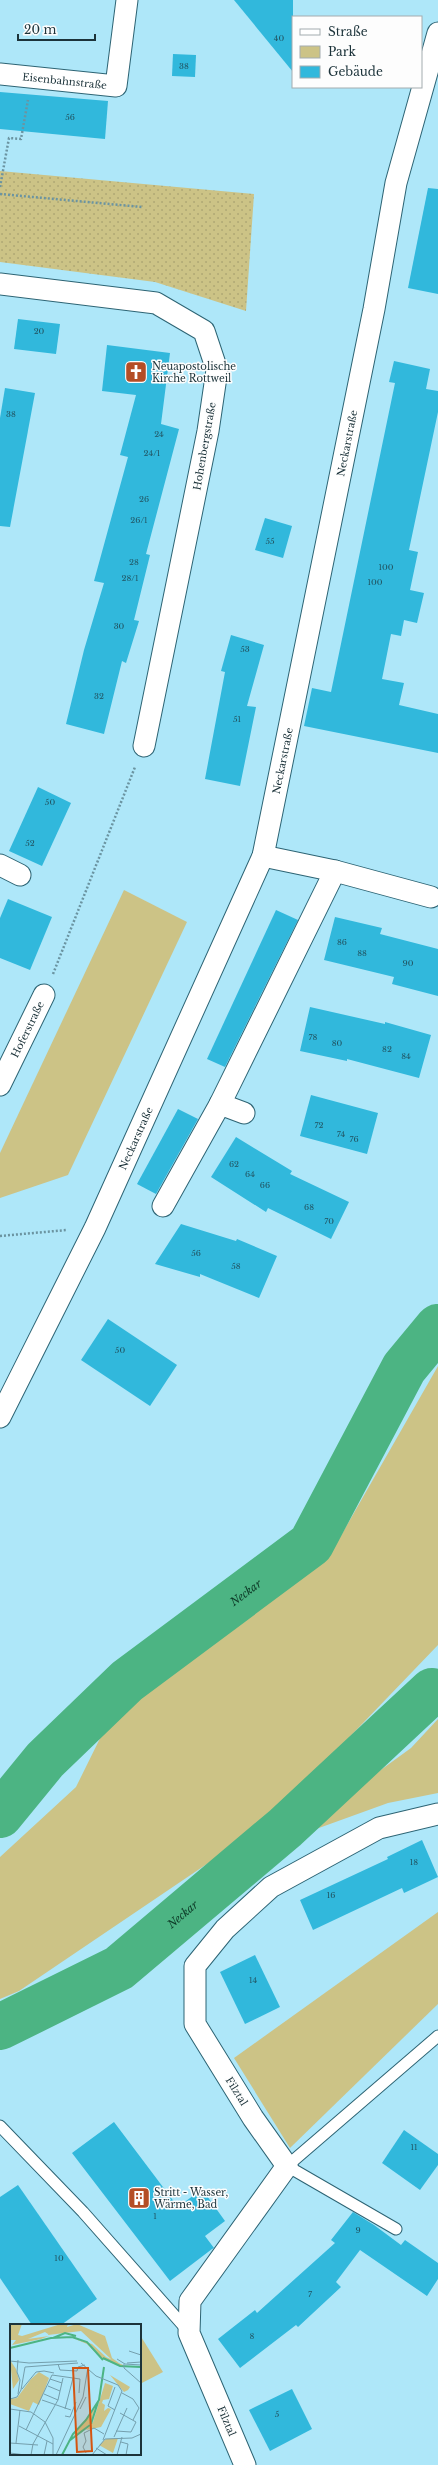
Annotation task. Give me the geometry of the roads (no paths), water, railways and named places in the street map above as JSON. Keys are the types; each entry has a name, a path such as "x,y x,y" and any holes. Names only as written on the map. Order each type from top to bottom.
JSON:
{"street":[{"name":"Eisenbahnstraße","path":"0,74 32,76 116,86 127,0"},
{"name":"Neckarstraße","path":"0,1417 95,1228 263,856 374,308 396,183 433,69 438,33"},
{"name":"Hohenbergstraße","path":"0,284 156,303 204,331 217,370 208,430 144,746"},
{"path":"263,856 335,870 431,897"},
{"path":"0,865 20,875"},
{"path":"163,1206 220,1104 335,870"},
{"name":"Hoferstraße","path":"0,1085 44,995"},
{"path":"220,1104 244,1113"},
{"name":"Filztal","path":"245,2465 189,2333 190,2301 287,2166 253,2118 195,2024 195,1966 225,1929 271,1887 379,1828 438,1814"}],"lane":[{"path":"396,2229 287,2166 438,2036"},
{"path":"0,2126 83,2212 189,2333"}],"waterway":[{"name":"Neckar","path":"0,1815 45,1760 127,1681 311,1544 404,1368 438,1327"},
{"name":"Neckar","path":"0,2027 119,1968 285,1828 432,1691"}],"place":[{"name":"Neuapostolische Kirche Rottweil","path":"136,372"},
{"name":"Stritt - Wasser, Wärme, Bad","path":"139,2198"}]}
